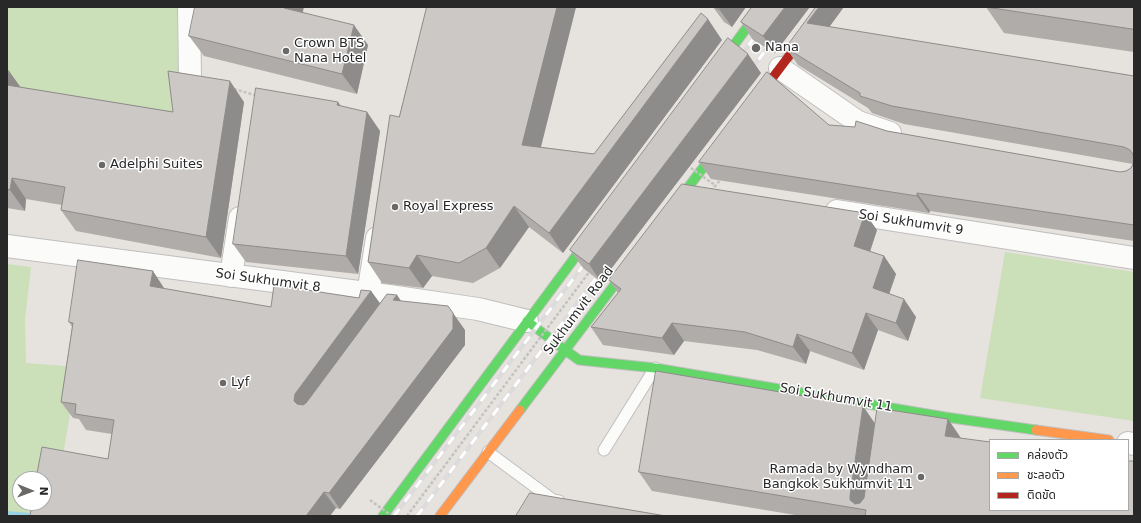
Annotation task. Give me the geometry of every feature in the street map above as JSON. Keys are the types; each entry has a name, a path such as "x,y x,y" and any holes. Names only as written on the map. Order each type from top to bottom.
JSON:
{"main road":[{"path":"711,76 762,7"},
{"path":"750,106 826,7"},
{"path":"664,219 705,191 726,137"},
{"path":"382,516 598,227"},
{"name":"Sukhumvit Road","path":"440,516 636,256"},
{"name":"Soi Sukhumvit 11","path":"527,321 579,360 655,368 886,411 945,417 1102,439"}],"street":[{"path":"189,7 190,77"},
{"path":"780,68 858,122 908,137"},
{"path":"231,276 243,198"},
{"name":"Soi Sukhumvit 9","path":"819,209 1134,258"},
{"path":"368,294 380,216"},
{"name":"Soi Sukhumvit 8","path":"7,246 368,294 394,304 478,309 527,321"}],"lane":[{"path":"604,450 655,368"},
{"path":"488,452 553,500 570,503"}],"path":[{"path":"228,88 258,96"},
{"path":"681,161 705,191 725,174"},
{"path":"407,516 590,270"},
{"path":"370,500 392,516"}],"green space":[{"path":"7,7 177,7 179,131 7,87"},
{"path":"1005,252 1134,272 1134,421 980,398"},
{"path":"7,264 31,267 25,320 26,363 78,367 62,461 169,516 7,516"}],"water":[{"path":"7,511 30,513 29,516 7,516"}],"building":[{"name":"Crown BTS Nana Hotel","path":"195,7 284,7 354,25 342,74 189,36"},
{"path":"427,7 557,7 522,145 594,154 701,13 708,19 549,233 514,206 486,248 459,263 417,255 409,268 368,262 390,115 399,117"},
{"path":"752,7 785,7 763,36 741,22"},
{"path":"816,7 819,7 807,23 1134,76 1134,156 1130,150 1124,147 892,106 860,96 860,93 786,48"},
{"path":"986,7 1134,7 1134,29"},
{"path":"728,38 748,54 589,264 570,250"},
{"path":"7,71 9,71 7,85"},
{"path":"168,71 230,81 206,237 61,210 65,187 12,178 10,190 7,189 7,85 173,112"},
{"path":"767,72 829,125 855,127 856,121 887,131 1120,172 1131,168 1134,162 1134,225 917,193 917,196 699,162"},
{"path":"256,88 338,102 337,105 367,112 346,256 233,244"},
{"path":"682,184 865,213 854,246 884,256 873,288 904,299 896,323 866,313 852,353 797,334 793,347 745,332 672,323 662,338 591,327 621,289 609,280"},
{"path":"78,260 153,271 150,286 271,307 274,285 359,298 361,290 371,291 295,394 294,401 297,404 303,405 387,294 397,295 393,300 448,306 453,313 453,329 329,493 324,492 306,516 30,516 31,511 52,511 52,471 38,471 42,447 108,459 114,420 75,414 76,404 61,402 73,323 69,322"},
{"path":"656,371 863,406 850,496 850,500 855,504 860,503 864,498 877,408 948,419 945,436 989,442 989,511 1129,511 1129,461 1134,461 1134,516 865,516 866,510 639,472"},
{"path":"530,493 666,516 516,516"}],"railway":[{"path":"738,60 759,31"},
{"path":"748,74 774,39"},
{"path":"394,516 589,258"},
{"path":"417,516 602,270"}],"traffic: fast":[{"path":"717,68 762,7"},
{"path":"671,210 721,144"},
{"path":"383,516 593,233"},
{"path":"520,410 631,263"},
{"path":"527,321 565,350"},
{"path":"565,350 579,360 655,368 945,417 1036,430"}],"traffic: slow":[{"path":"440,516 520,410"},
{"path":"1036,430 1102,439"}],"traffic: jam":[{"path":"755,101 826,7"}],"place":[{"name":"Nana","path":"756,48"},
{"name":"Crown BTS Nana Hotel","path":"286,51"},
{"name":"Adelphi Suites","path":"102,165"},
{"name":"Royal Express","path":"395,207"},
{"name":"Lyf","path":"223,383"},
{"name":"Ramada by Wyndham Bangkok Sukhumvit 11","path":"921,477"}]}
